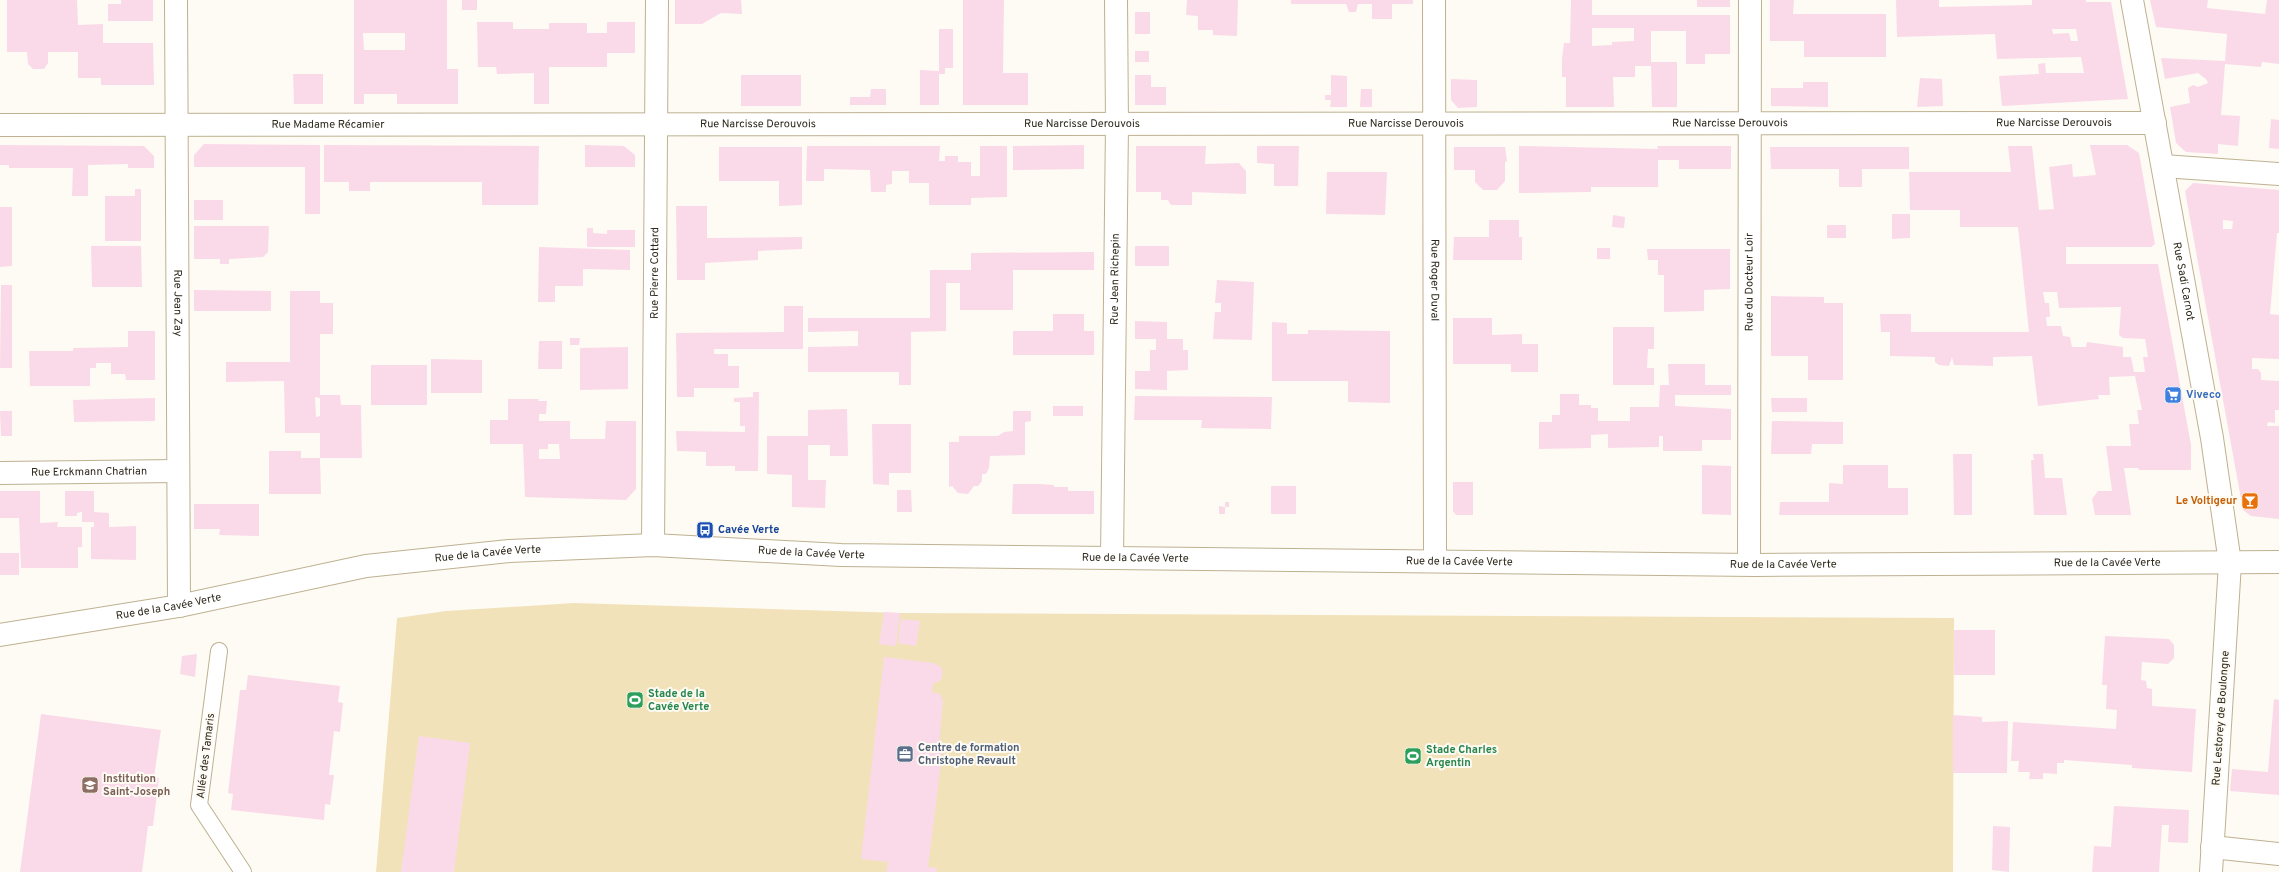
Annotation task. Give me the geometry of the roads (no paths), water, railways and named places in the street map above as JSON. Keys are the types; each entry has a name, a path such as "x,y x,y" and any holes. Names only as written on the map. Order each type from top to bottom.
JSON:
{"street":[{"name":"Rue Jean Zay","path":"176,0 179,606"},
{"name":"Rue Pierre Cottard","path":"653,545 657,0"},
{"name":"Rue Jean Richepin","path":"1112,558 1117,124 1116,0"},
{"name":"Rue Roger Duval","path":"1434,0 1435,560"},
{"name":"Rue du Docteur Loir","path":"1749,564 1750,0"},
{"name":"Rue Sadi Carnot","path":"2132,0 2212,438 2230,563"},
{"name":"Rue Narcisse Derouvois","path":"657,124 2154,123"},
{"name":"Rue Madame Récamier","path":"0,125 657,124"},
{"path":"2163,166 2279,174"},
{"name":"Rue Erckmann Chatrian","path":"0,473 178,470"},
{"name":"Rue de la Cavée Verte","path":"0,636 179,606 366,566 509,551 653,545 841,555 1112,558 1749,564 2279,562"},
{"name":"Rue Lestorey de Boulongne","path":"2211,872 2230,563"},
{"path":"2212,847 2279,854"}],"lane":[{"name":"Allée des Tamaris","path":"219,651 199,805 243,872"}],"place":[{"name":"Viveco","path":"2173,395"},
{"name":"Le Voltigeur","path":"2250,501"},
{"name":"Cavée Verte","path":"705,530"},
{"name":"Stade de la Cavée Verte","path":"635,700"},
{"name":"Centre de formation Christophe Revault","path":"905,754"},
{"name":"Stade Charles Argentin","path":"1413,756"},
{"name":"Institution Saint-Joseph","path":"90,785"}]}
